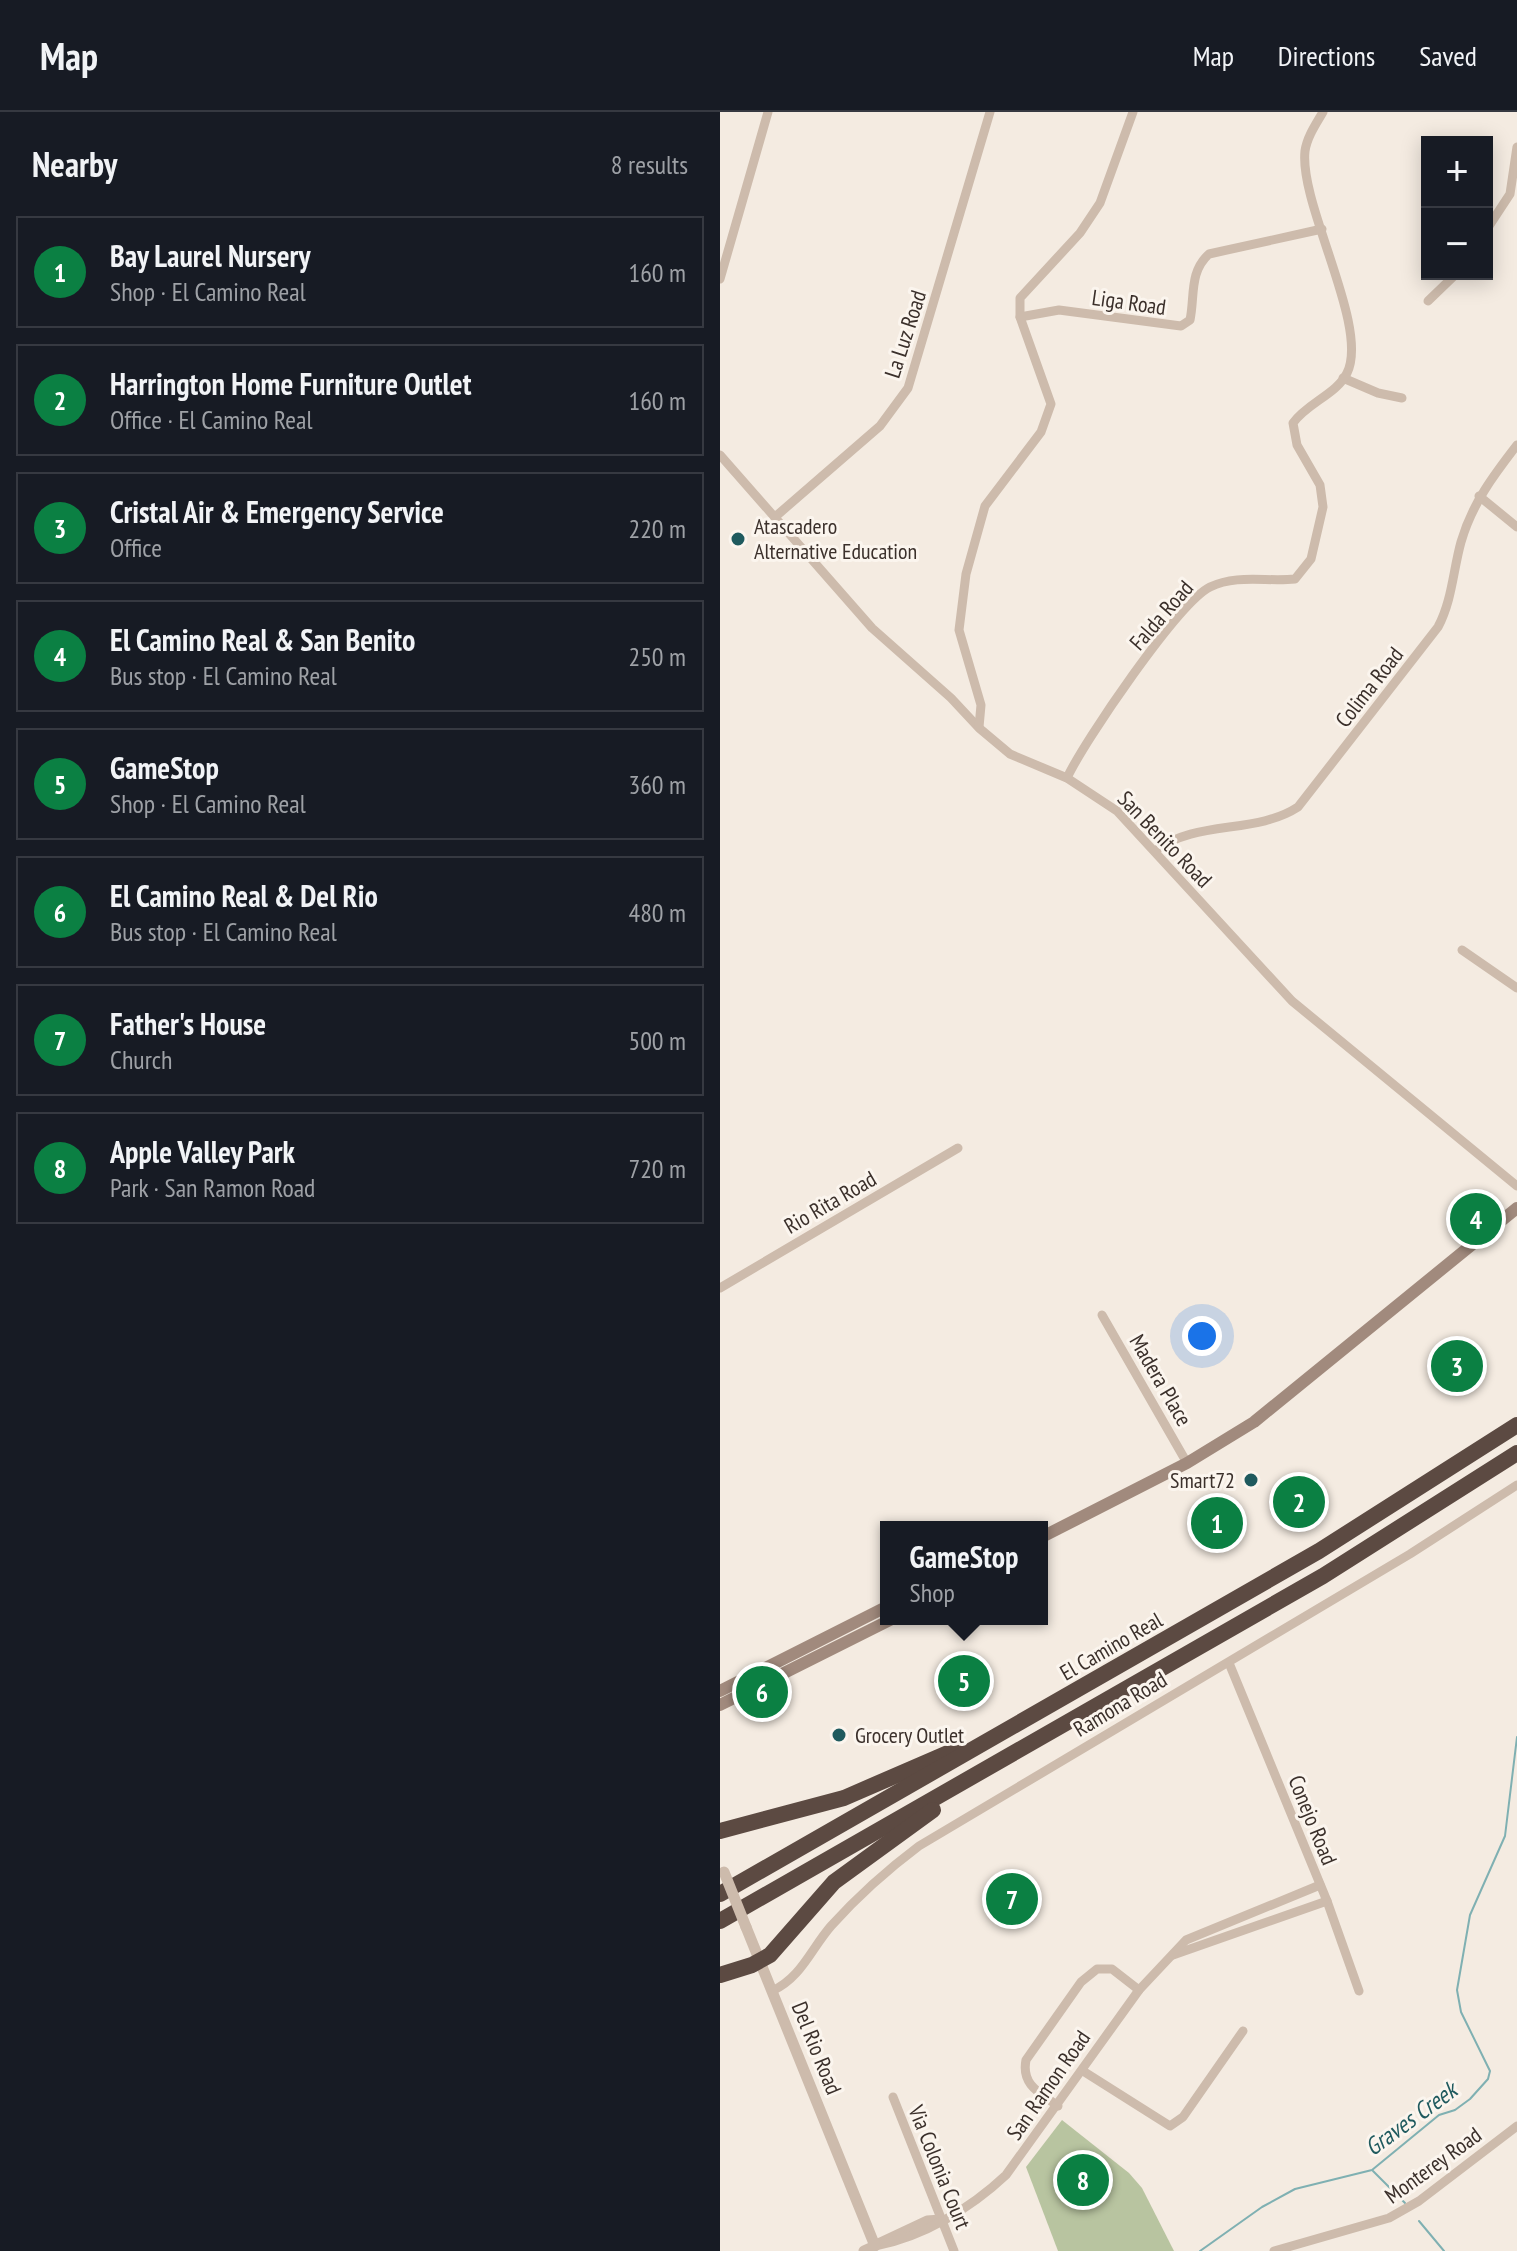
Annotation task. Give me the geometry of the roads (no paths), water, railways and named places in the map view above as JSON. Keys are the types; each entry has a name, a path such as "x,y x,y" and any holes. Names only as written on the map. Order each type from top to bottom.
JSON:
{"highway":[{"name":"El Camino Real","path":"720,1894 1319,1551 1517,1425"},
{"name":"El Camino Real","path":"720,1921 1323,1576 1517,1453"},
{"path":"720,1831 844,1798 1025,1720"},
{"path":"720,1975 760,1962 849,1869 924,1817 968,1780"}],"main road":[{"path":"1048,1534 1187,1463 1278,1405 1517,1208"},
{"path":"720,1691 880,1610"},
{"path":"720,1705 880,1625"}],"street":[{"path":"720,279 768,112"},
{"name":"La Luz Road","path":"775,517 880,426 908,388 990,112"},
{"path":"979,728 981,705 959,630 966,574 985,506 1041,432 1051,404 1020,317 1020,298 1080,233 1100,203 1133,112"},
{"path":"1323,112 1309,138 1305,154 1351,341 1351,361 1343,378 1378,393 1402,398"},
{"path":"1493,220 1510,194 1517,147"},
{"name":"Liga Road","path":"1020,317 1059,310 1181,326 1190,320 1195,275 1200,262 1209,254 1322,229"},
{"path":"1428,301 1450,280"},
{"name":"Falda Road","path":"1067,778 1154,647 1198,595 1234,580 1295,579 1311,559 1323,507 1323,493 1297,445 1293,423 1300,412 1343,378"},
{"name":"Colima Road","path":"1155,851 1200,829 1272,818 1298,807 1438,627 1447,608 1461,544 1479,496 1517,445"},
{"name":"San Benito Road","path":"720,455 872,628 951,698 979,728 1010,754 1067,778 1117,811 1292,1001 1517,1186"},
{"path":"1479,496 1517,527"},
{"path":"1462,950 1517,988"},
{"name":"Rio Rita Road","path":"720,1288 958,1148"},
{"name":"Madera Place","path":"1102,1315 1187,1463"},
{"name":"Ramona Road","path":"772,1991 797,1973 827,1931 856,1900 919,1846 1187,1684 1229,1663 1517,1485"},
{"name":"Conejo Road","path":"1229,1663 1327,1901 1359,1991"},
{"name":"Del Rio Road","path":"722,1866 872,2249"},
{"name":"San Ramon Road","path":"872,2249 930,2228 979,2199 998,2182 1020,2159 1139,1990 1186,1940 1320,1885"},
{"path":"1170,1956 1327,1901"},
{"path":"1058,2106 1029,2085 1024,2073 1026,2060 1035,2047 1081,1982 1097,1969 1112,1969 1139,1990"},
{"path":"1083,2071 1170,2126 1183,2117 1243,2031"},
{"name":"Via Colonia Court","path":"893,2097 954,2251"},
{"name":"Monterey Road","path":"1274,2251 1368,2226 1399,2213 1517,2126"}],"waterway":[{"name":"Graves Creek","path":"1200,2251 1262,2207 1295,2189 1372,2170 1439,2115 1455,2110 1470,2099 1488,2079 1490,2071 1461,2012 1457,1990 1470,1915 1505,1836 1517,1737"},
{"path":"1373,2171 1405,2203"},
{"path":"1419,2221 1444,2251"}],"place":[{"name":"Atascadero Alternative Education","path":"738,539"},
{"name":"El Camino Real & San Benito","path":"1476,1219"},
{"name":"Cristal Air & Emergency Service","path":"1457,1366"},
{"name":"Smart72","path":"1251,1480"},
{"name":"Harrington Home Furniture Outlet","path":"1299,1502"},
{"name":"Bay Laurel Nursery","path":"1217,1523"},
{"name":"GameStop","path":"964,1681"},
{"name":"El Camino Real & Del Rio","path":"762,1692"},
{"name":"Grocery Outlet","path":"839,1735"},
{"name":"Father's House","path":"1012,1899"},
{"name":"Apple Valley Park","path":"1083,2180"}]}
